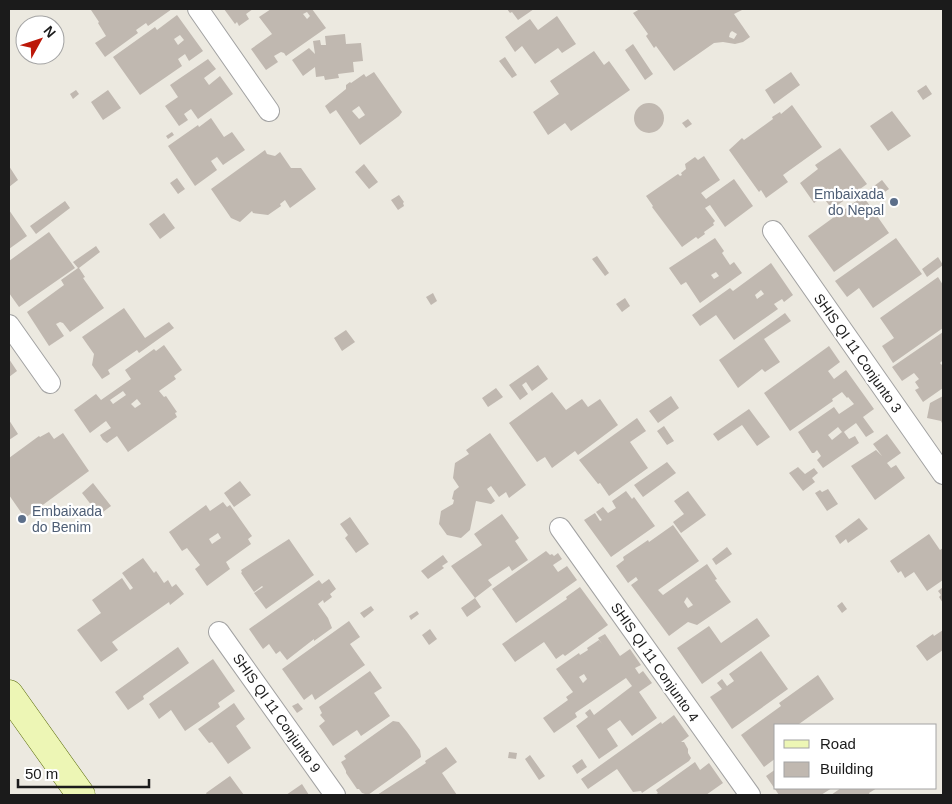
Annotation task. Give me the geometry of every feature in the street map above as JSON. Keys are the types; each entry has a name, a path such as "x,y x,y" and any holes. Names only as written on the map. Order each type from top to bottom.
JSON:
{"street":[{"path":"198,9 270,112"},
{"name":"SHIS QI 11 Conjunto 3","path":"772,231 943,474"},
{"path":"9,325 50,383"},
{"name":"SHIS QI 11 Conjunto 4","path":"560,528 750,795"},
{"name":"SHIS QI 11 Conjunto 9","path":"219,632 335,795"},
{"path":"9,694 81,795"}],"building":[{"path":"172,9 148,26 146,23 136,30 138,33 105,57 95,43 106,36 91,10"},
{"path":"224,9 253,9 246,14 249,19 239,26 237,22 235,24"},
{"path":"271,9 312,9 326,28 286,56 281,52 274,56 278,62 266,70 251,49 272,34 259,17","holes":["307,12 310,16 307,19 303,14"]},
{"path":"507,9 534,9 518,20"},
{"path":"640,9 744,9 734,14 750,37 743,42 735,44 714,43 674,71 656,46 654,48 646,36 648,34 633,13","holes":["732,31 737,34 734,39 729,37"]},
{"path":"177,15 203,51 189,61 185,54 178,59 182,66 140,95 113,57 155,27 157,30","holes":["180,35 184,40 178,45 174,39"]},
{"path":"557,16 576,44 562,53 558,48 535,64 522,46 515,52 505,37 530,19 538,30"},
{"path":"345,34 346,44 361,43 363,61 353,62 354,72 338,74 339,78 325,80 324,76 316,77 315,67 303,76 292,60 309,48 315,54 313,41 320,40 321,45 326,45 325,36"},
{"path":"633,44 653,74 645,80 625,50"},
{"path":"594,51 604,65 609,61 630,90 571,131 565,123 548,135 533,112 559,94 550,81"},
{"path":"505,57 517,75 512,78 499,61"},
{"path":"208,59 216,69 204,78 209,85 220,76 233,94 198,119 191,109 184,114 188,120 179,126 165,106 178,97 170,85"},
{"path":"374,72 402,112 360,145 336,110 330,114 325,106 346,89 346,85 350,82 364,74 366,77","holes":["359,106 365,115 359,119 352,111"]},
{"path":"791,72 800,85 774,104 765,90"},
{"path":"926,85 932,94 923,100 917,91"},
{"path":"76,90 79,94 73,99 70,94"},
{"path":"108,90 121,108 103,120 91,102"},
{"path":"649,103 660,107 664,118 660,129 649,133 638,129 634,118 638,107"},
{"path":"792,105 822,147 783,175 788,182 766,198 761,190 759,192 729,150 742,138 744,140 773,119 772,117 780,112 781,114"},
{"path":"892,111 911,136 888,151 870,126"},
{"path":"211,118 224,137 232,132 245,150 223,165 217,157 211,161 217,170 195,186 168,146"},
{"path":"688,119 692,124 686,128 682,123"},
{"path":"172,132 174,135 168,139 166,136"},
{"path":"840,148 867,184 832,209 823,197 814,203 800,183 818,169 815,165"},
{"path":"265,150 267,154 275,156 280,152 291,168 301,168 316,189 290,208 285,200 280,204 281,206 268,215 253,213 252,211 240,222 231,218 211,189"},
{"path":"704,156 720,180 701,193 706,199 734,179 753,206 725,227 710,205 705,208 715,221 714,225 698,239 696,237 682,247 646,196 678,174 682,175 681,173 686,169 685,164 695,157 698,160"},
{"path":"364,164 378,182 369,189 355,172"},
{"path":"9,166 18,180 9,187"},
{"path":"177,178 185,189 178,194 170,183"},
{"path":"882,180 889,189 872,201 866,192"},
{"path":"399,195 404,202 404,206 398,210 391,200"},
{"path":"863,196 889,233 834,272 808,236"},
{"path":"65,201 70,208 36,234 30,226"},
{"path":"9,210 27,236 9,249"},
{"path":"164,213 175,228 160,239 149,224"},
{"path":"49,232 75,268 19,307 9,293 9,261"},
{"path":"715,238 724,251 722,253 730,265 734,262 742,273 700,303 686,282 681,285 669,268","holes":["716,272 719,276 714,279 711,275"]},
{"path":"896,238 922,274 873,308 859,288 847,297 835,281"},
{"path":"96,246 100,252 79,268 85,277 83,278 104,308 70,332 63,323 56,324 64,336 49,346 27,312 64,285 61,280 78,268 73,262"},
{"path":"597,256 609,273 605,276 592,259"},
{"path":"938,257 943,265 927,277 922,269"},
{"path":"771,263 793,295 784,302 782,299 774,304 778,309 734,340 716,315 700,326 692,315 730,288 733,291","holes":["761,290 764,294 757,299 755,295"]},
{"path":"938,277 943,285 943,328 893,363 882,346 894,338 880,318"},
{"path":"433,293 437,301 431,305 426,297"},
{"path":"625,298 630,306 622,312 616,304"},
{"path":"124,308 145,338 169,322 174,328 139,353 137,350 108,370 110,374 102,379 92,365 94,354 82,337"},
{"path":"785,313 791,321 764,339 780,362 765,372 762,369 738,388 719,360"},
{"path":"346,330 355,342 342,351 334,338"},
{"path":"943,332 943,360 940,363 943,366 943,388 923,402 915,390 919,388 915,382 919,379 914,373 902,381 892,367"},
{"path":"164,345 182,370 174,376 176,379 159,391 164,397 166,396 177,412 175,413 177,417 128,452 117,436 107,443 103,440 100,435 111,428 106,421 90,433 74,410 96,394 101,400 131,379 125,370 154,349 156,351","holes":["123,391 126,395 113,404 110,400","137,399 141,404 135,408 131,404"]},
{"path":"829,346 840,362 828,371 834,379 846,370 874,409 863,417 874,432 866,437 856,423 844,432 849,439 855,436 859,443 823,468 817,460 821,456 817,450 812,453 798,432 834,407 839,414 854,404 842,392 832,399 833,401 790,431 764,393","holes":["838,427 842,432 832,440 828,435"]},
{"path":"9,359 17,371 9,377"},
{"path":"538,365 548,379 532,391 526,382 522,385 528,394 520,400 509,385"},
{"path":"496,388 503,397 488,407 482,398"},
{"path":"552,392 566,410 582,399 588,407 600,399 618,425 578,455 575,451 552,468 545,457 537,462 509,423"},
{"path":"671,396 679,408 658,423 649,411"},
{"path":"943,396 943,425 941,421 927,418 930,403"},
{"path":"749,409 770,437 757,446 742,425 718,441 713,434"},
{"path":"637,418 646,431 630,442 648,468 609,496 579,460"},
{"path":"9,420 18,434 9,440"},
{"path":"664,426 674,441 667,445 657,431"},
{"path":"49,432 54,439 63,433 89,471 25,518 9,495 9,458 39,436"},
{"path":"490,433 526,485 509,498 506,492 499,497 491,486 487,489 495,501 491,504 476,501 470,530 461,538 447,535 439,524 441,511 453,504 454,491 459,487 453,478 455,463 469,454 466,450"},
{"path":"887,434 901,453 887,463 891,468 896,465 905,478 875,500 851,466 876,450 882,456 873,444"},
{"path":"667,462 676,473 643,497 634,485"},
{"path":"798,467 805,474 814,468 818,473 812,478 815,482 803,491 789,473"},
{"path":"240,481 251,495 234,507 224,493"},
{"path":"93,483 111,506 99,515 82,493"},
{"path":"828,489 838,504 827,511 815,493"},
{"path":"626,491 632,499 634,497 655,526 611,557 584,520 595,513 600,521 602,520 596,512 603,507 608,513 616,508 612,501"},
{"path":"688,491 706,515 681,533 673,522 684,514 674,501"},
{"path":"223,502 227,507 230,505 252,536 248,539 251,544 226,562 230,569 207,586 195,569 200,565 187,548 182,551 169,532 206,505 210,511","holes":["218,533 221,538 212,544 209,539"]},
{"path":"502,514 519,538 515,541 528,560 512,571 509,566 488,580 492,585 475,598 451,566 482,545 474,534"},
{"path":"350,517 369,544 356,553 345,538 348,535 340,524"},
{"path":"859,518 868,529 848,543 846,539 840,544 835,536"},
{"path":"673,525 699,561 658,590 663,595 707,564 717,579 715,580 731,602 697,625 688,622 669,636 631,585 638,580 636,577 628,583 616,566 624,560 623,557 648,540 649,542","holes":["687,597 693,605 688,608 684,602"]},
{"path":"929,534 940,550 943,548 943,580 927,591 914,572 905,578 901,571 898,573 890,561"},
{"path":"289,539 314,575 266,609 254,593 263,587 254,592 241,573 241,570"},
{"path":"727,547 732,554 716,565 712,559"},
{"path":"546,551 554,556 558,553 562,559 553,565 558,572 567,566 577,580 516,623 492,589"},
{"path":"443,555 448,562 442,566 444,568 428,579 421,571"},
{"path":"143,558 154,573 156,571 164,583 168,580 172,587 176,584 184,594 170,605 169,602 112,642 118,650 101,662 77,630 101,613 92,600 122,578 130,590 133,588 122,573"},
{"path":"329,579 336,589 330,594 332,597 324,603 323,600 318,604 328,618 332,628 287,660 280,651 276,654 269,644 263,649 249,629 319,580 322,584"},
{"path":"580,587 608,625 565,656 563,654 556,659 544,642 515,662 502,644 567,599 566,597"},
{"path":"943,587 943,603 938,591"},
{"path":"475,598 481,607 467,617 461,608"},
{"path":"842,602 847,609 842,613 837,606"},
{"path":"371,606 374,610 364,618 360,613"},
{"path":"417,611 419,614 411,620 409,616"},
{"path":"757,618 770,636 702,684 677,648 709,626 721,643"},
{"path":"349,621 360,637 350,644 365,665 315,700 312,694 304,700 282,669"},
{"path":"430,629 437,639 429,645 422,635"},
{"path":"943,630 943,650 927,661 916,646 933,634 934,636"},
{"path":"605,634 620,656 630,649 641,665 635,668 639,674 643,671 652,683 639,692 657,718 632,736 620,720 607,729 618,746 599,759 576,726 588,717 585,713 590,709 594,715 632,686 626,678 575,713 577,717 554,733 543,718 568,700 566,697 573,692 556,669 579,653 580,655 588,650 587,648 599,640 602,644 598,638","holes":["584,674 587,679 583,683 579,677"]},
{"path":"178,647 189,663 143,696 144,699 128,710 115,692"},
{"path":"761,651 788,689 732,729 710,697 722,689 717,683 722,679 727,686 734,681 729,674"},
{"path":"213,659 235,691 218,703 220,707 185,731 171,710 159,719 149,704"},
{"path":"370,671 382,688 374,693 390,716 361,736 357,730 333,746 319,726 325,721 320,715 322,713 319,707"},
{"path":"818,675 834,699 799,724 774,724 774,760 764,767 741,735 781,706 779,703"},
{"path":"234,703 245,719 236,726 251,748 228,764 212,742 209,743 198,729"},
{"path":"298,703 303,709 297,713 292,706"},
{"path":"674,715 689,736 681,742 684,742 688,749 691,758 689,761 642,793 641,791 633,792 617,769 588,789 581,779 661,722 662,724"},
{"path":"393,721 399,722 407,732 420,750 421,757 368,795 362,793 346,773 341,762 346,759 344,756"},
{"path":"446,747 457,762 442,773 457,795 377,795 426,763 425,761"},
{"path":"509,752 517,753 516,759 508,758"},
{"path":"530,755 545,776 539,780 525,759"},
{"path":"582,759 587,767 577,774 572,766"},
{"path":"695,762 700,770 709,763 723,783 706,795 655,795 658,793 656,790"},
{"path":"774,770 774,788 766,776"},
{"path":"230,776 244,795 207,795 206,793"},
{"path":"302,784 309,795 286,795"},
{"path":"775,789 830,789 821,795 779,795"},
{"path":"840,789 875,789 869,793 870,795 831,795"}],"place":[{"name":"Embaixada do Nepal","path":"894,202"},
{"name":"Embaixada do Benim","path":"22,519"}]}
